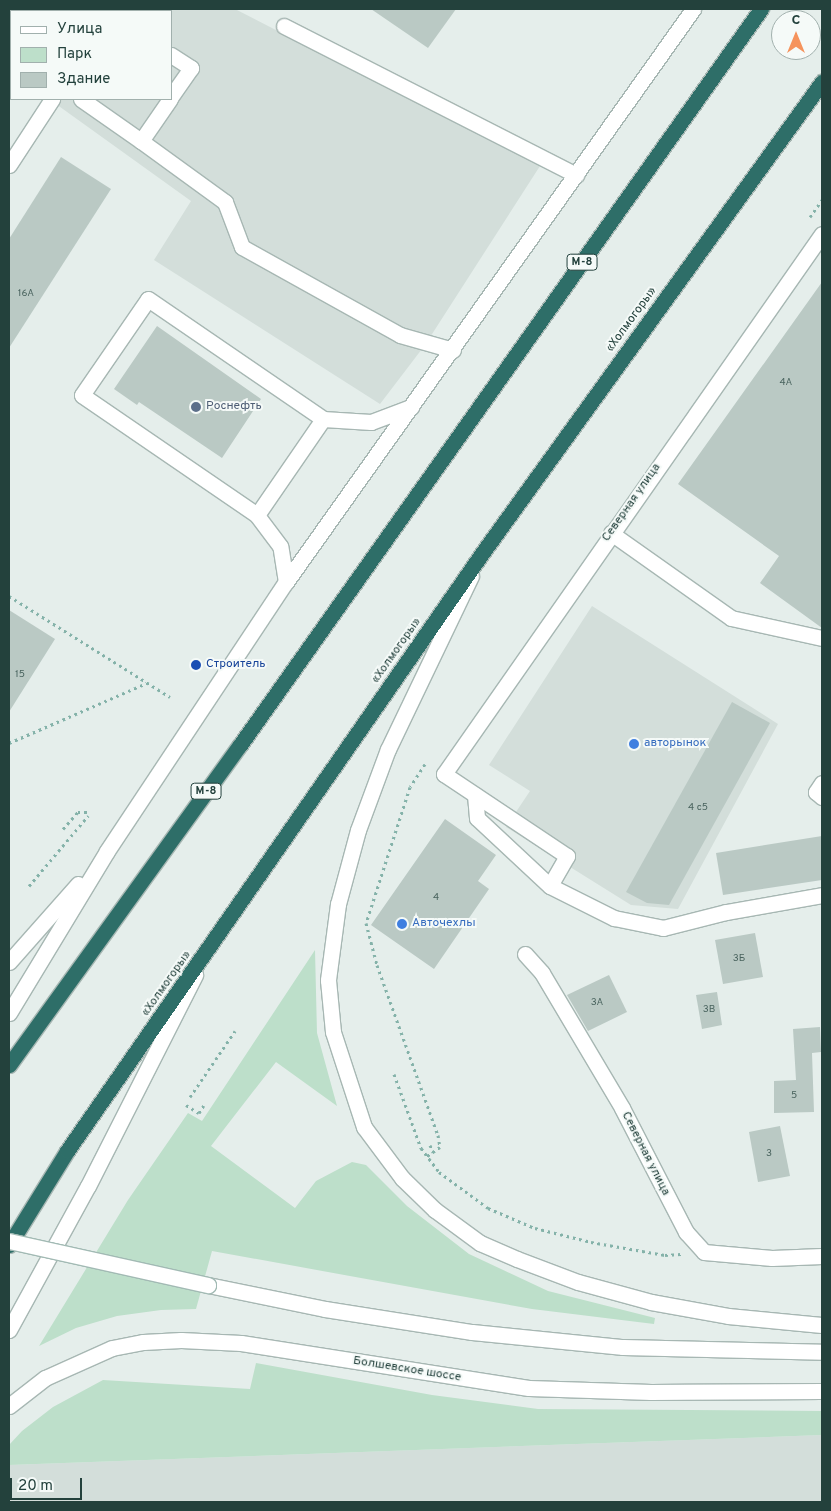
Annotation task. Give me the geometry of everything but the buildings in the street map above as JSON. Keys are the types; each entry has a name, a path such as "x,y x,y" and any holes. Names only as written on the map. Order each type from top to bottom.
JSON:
{"highway":[{"name":"М-8","path":"9,1065 251,729 761,9"},
{"name":"«Холмогоры»","path":"9,1245 67,1151 204,957 483,552 822,82"}],"street":[{"path":"9,1014 107,851 286,582 453,350 693,9"},
{"path":"284,26 576,176"},
{"path":"172,55 191,68 172,96"},
{"path":"9,165 51,100"},
{"path":"82,100 225,202 242,247 400,335 453,350"},
{"path":"141,141 170,100"},
{"name":"Северная улица","path":"475,795 444,774 822,234"},
{"path":"286,582 280,546 257,516 82,395 148,299 323,419 371,422 411,408"},
{"path":"257,516 323,419"},
{"path":"611,533 731,618 822,638"},
{"path":"483,552 388,750 358,830 338,904 328,980 332,1032 364,1127 402,1178 435,1210 480,1243 495,1250 578,1282 651,1302 728,1316 822,1325"},
{"path":"822,782 816,792 822,797"},
{"path":"475,795 567,856 550,886"},
{"path":"475,795 476,818 550,886 614,918 663,928 726,912 822,894"},
{"path":"9,962 107,851"},
{"name":"Северная улица","path":"525,954 542,973 622,1108 686,1232 704,1252"},
{"path":"9,1330 88,1186 204,957"},
{"path":"9,1241 326,1309 472,1332 623,1346 822,1352"},
{"path":"704,1252 772,1258 822,1256"},
{"name":"Болшевское шоссе","path":"9,1406 45,1378 89,1357 143,1342 181,1340 241,1343 529,1388 651,1392 822,1391"}],"path":[{"path":"9,596 170,697"},
{"path":"9,743 148,683"},
{"path":"29,886 88,814 78,812 63,829"},
{"path":"190,1097 235,1031"},
{"path":"394,1074 421,1148 438,1172 488,1208 535,1228 591,1242 665,1256 704,1252"},
{"path":"186,1105 199,1113 204,1105"},
{"path":"430,1145 433,1152"}],"shaded area":[{"path":"9,9 235,9 540,166 425,345 380,404 154,260 191,201 50,100 172,100 172,10 10,10 10,40"},
{"name":"авторынок","path":"592,606 778,724 678,909 631,905 506,827 530,791 489,765"},
{"path":"822,1435 822,1502 9,1502 9,1465"}],"green space":[{"path":"315,950 317,1033 337,1106 276,1062 211,1146 295,1208 316,1181 352,1162 366,1165 407,1206 469,1254 548,1291 655,1318 654,1324 532,1309 212,1251 196,1309 161,1310 117,1316 76,1328 39,1346 128,1200 188,1113 202,1121"},
{"path":"256,1363 432,1395 538,1409 822,1411 822,1435 9,1465 9,1445 22,1431 53,1407 103,1380 250,1389"}],"place":[{"name":"Роснефть","path":"196,407"},
{"name":"Строитель","path":"196,665"},
{"name":"авторынок","path":"634,744"},
{"name":"Авточехлы","path":"402,924"}]}
